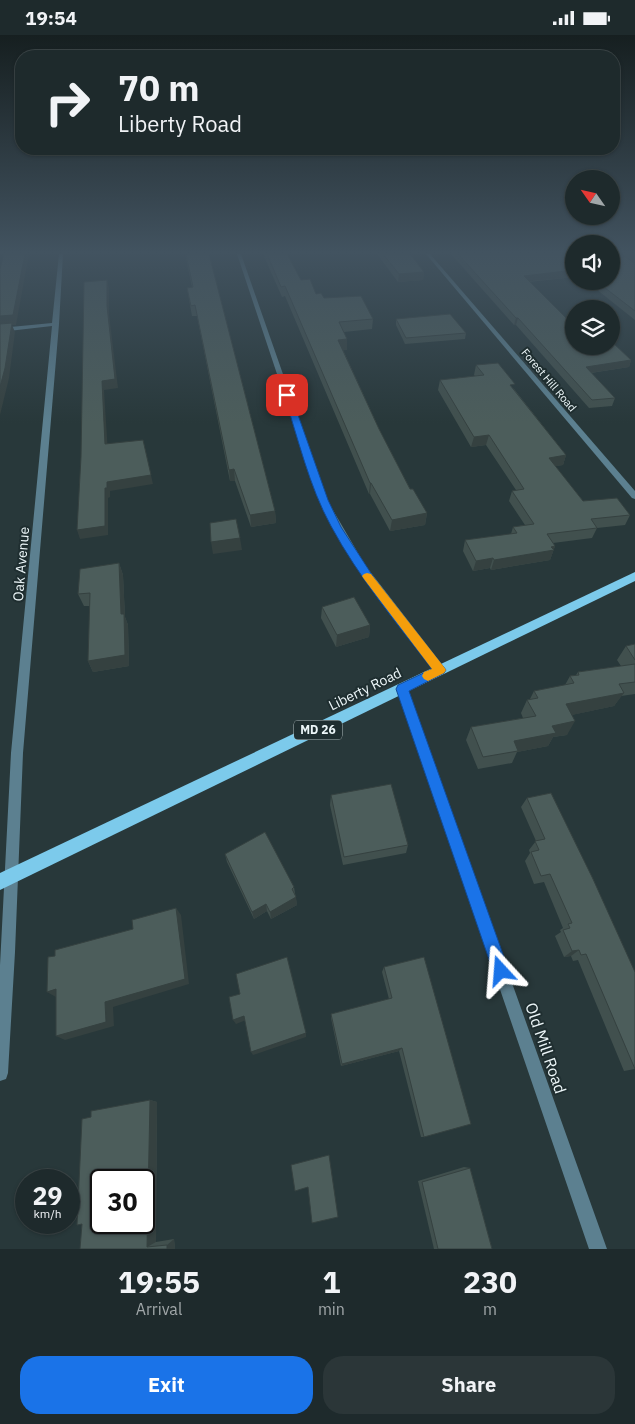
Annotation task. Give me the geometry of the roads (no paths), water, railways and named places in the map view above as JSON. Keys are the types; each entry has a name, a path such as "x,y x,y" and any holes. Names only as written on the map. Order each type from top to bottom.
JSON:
{"main road":[{"name":"Liberty Road","path":"6,879 635,576"}],"street":[{"name":"Oak Avenue","path":"0,1073 6,879 57,311"},
{"path":"259,311 323,500 332,518 372,584 440,670"},
{"name":"Forest Hill Road","path":"477,311 635,496"},
{"path":"0,329 56,324"},
{"name":"Old Mill Road","path":"402,689 598,1249"}]}
